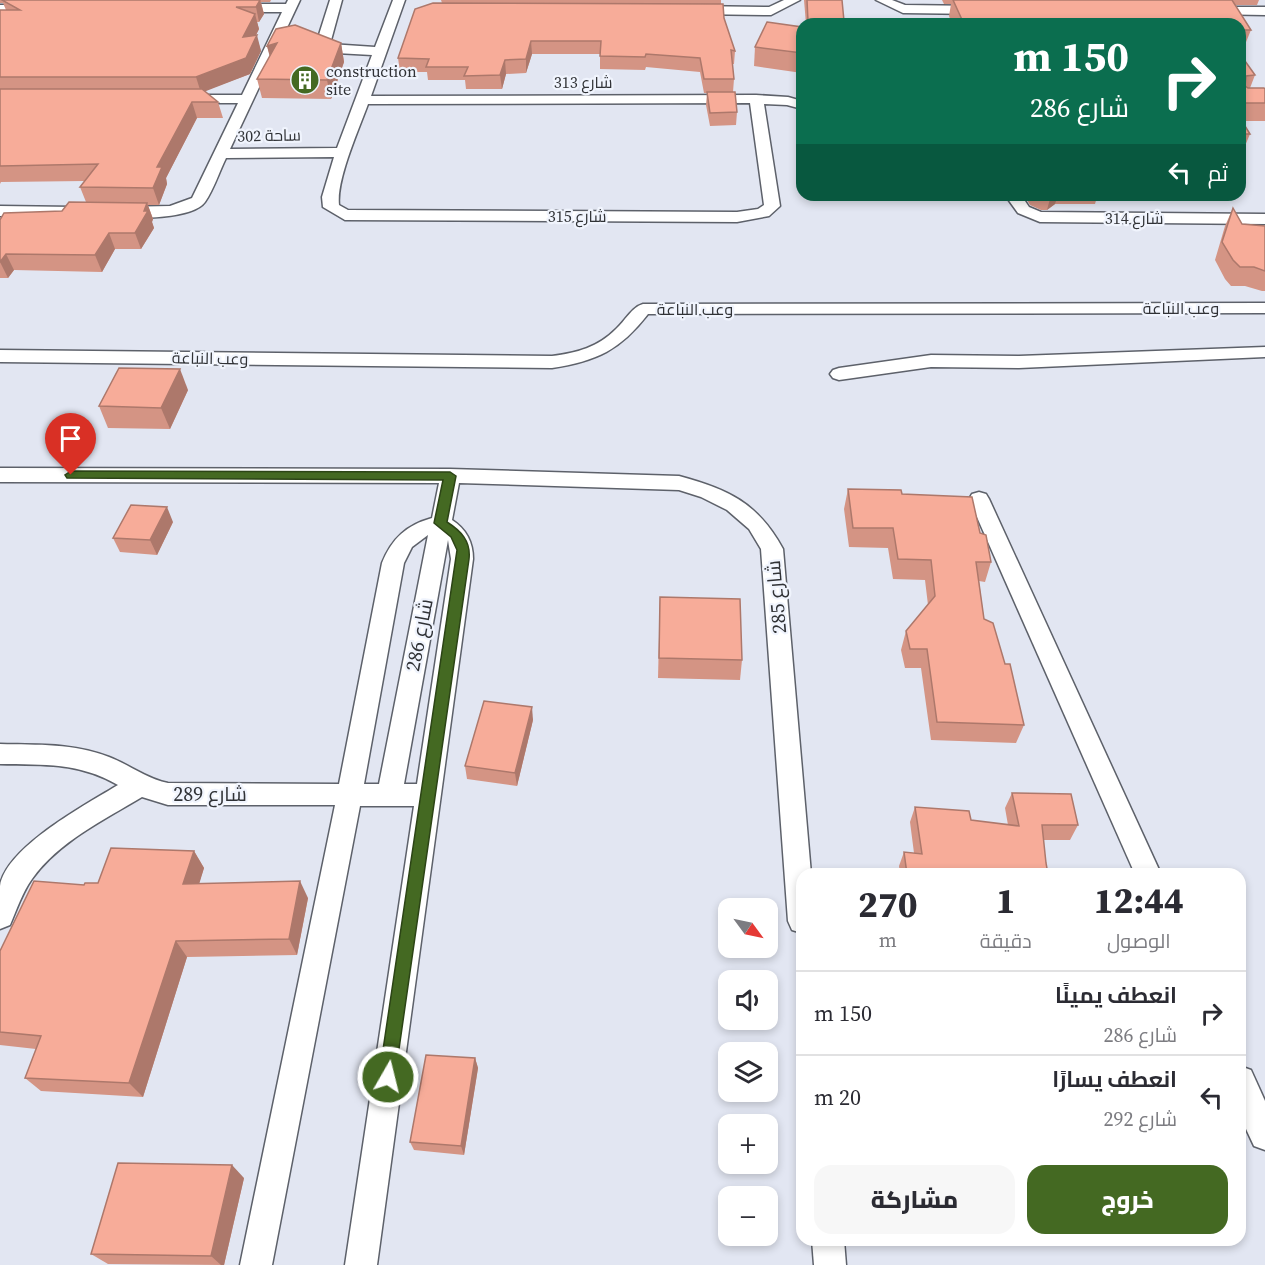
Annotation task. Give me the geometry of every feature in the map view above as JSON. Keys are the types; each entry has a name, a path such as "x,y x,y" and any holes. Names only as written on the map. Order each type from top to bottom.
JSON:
{"street":[{"path":"336,0 323,41 324,46 336,49 381,51"},
{"path":"684,10 743,5 771,10 794,0"},
{"path":"882,0 903,9 938,5 987,10"},
{"path":"221,8 293,4"},
{"name":"ساحة 302","path":"293,4 221,153 344,152"},
{"path":"344,152 381,51 402,6"},
{"path":"0,9 46,9"},
{"path":"1196,11 1265,11"},
{"path":"165,99 248,99"},
{"name":"شارع 313","path":"363,100 756,99 796,103"},
{"name":"شارع 315","path":"344,152 330,197 331,207 345,215 737,217 763,213 772,206 756,99"},
{"path":"0,211 167,212 186,209 198,201 221,153"},
{"name":"شارع 314","path":"1016,201 1018,207 1026,214 1040,217 1265,219"},
{"name":"وعب النباعة","path":"0,356 552,362 571,360 604,349 617,340 644,309 1265,308"},
{"path":"839,374 932,361 1019,362 1265,352"},
{"name":"شارع 285","path":"0,475 450,476 679,483 718,495 742,509 761,528 772,549 798,868"},
{"name":"شارع 286","path":"390,794 450,476"},
{"path":"979,499 1145,868"},
{"path":"256,1265 396,552 413,533 440,523 457,534 463,550 361,1265"},
{"name":"شارع 289","path":"0,754 67,756 87,760 105,766 148,790 168,794 428,795"},
{"path":"0,916 11,888 43,848 140,785"},
{"path":"1246,1094 1265,1135"},
{"path":"828,1246 830,1265"}],"building":[{"path":"2,0 260,0 256,7 236,7 255,14 243,37 257,35 246,58 196,77 0,77 0,10 20,10"},
{"path":"807,0 842,0 844,18 808,18"},
{"path":"953,0 1232,0 1243,18 961,18"},
{"path":"433,3 723,4 724,18 735,51 731,50 734,79 704,79 700,58 646,54 645,57 600,56 601,41 531,41 526,59 505,60 500,75 464,76 468,67 426,67 429,59 398,58 415,9"},
{"path":"767,22 796,26 796,52 755,47"},
{"path":"295,25 341,43 327,80 257,79 277,43 267,46 276,29"},
{"path":"1246,62 1255,75 1246,76"},
{"path":"1246,87 1264,88 1265,103 1246,103"},
{"path":"0,89 202,89 218,102 192,102 157,167 162,167 153,188 80,187 98,164 0,166"},
{"path":"707,92 735,92 737,112 710,113"},
{"path":"69,202 147,203 144,211 148,211 135,233 109,233 95,255 6,254 0,262 0,220 4,213 62,211"},
{"path":"1233,208 1242,224 1265,226 1265,271 1254,267 1240,267 1222,242"},
{"path":"119,368 180,369 161,408 99,406"},
{"path":"848,489 901,490 902,494 972,497 980,533 986,535 991,562 976,562 984,619 993,623 1005,664 1010,664 1024,725 937,722 927,649 910,649 906,631 935,596 931,560 898,559 893,528 853,528"},
{"path":"131,505 167,507 150,540 113,538"},
{"path":"660,597 740,599 742,660 659,658"},
{"path":"484,701 532,707 515,773 465,766"},
{"path":"1012,793 1071,794 1078,825 1042,825 1047,868 906,868 904,852 922,854 915,807 969,811 971,820 1019,826"},
{"path":"111,848 194,851 183,884 300,881 289,939 176,941 129,1083 25,1078 41,1036 0,1032 0,951 34,881 84,885 85,883 98,883"},
{"path":"426,1055 475,1058 461,1146 410,1142"},
{"path":"118,1163 232,1165 211,1256 91,1254"}],"place":[{"name":"construction site","path":"305,80"}],"route":[{"path":"71,475 450,476 440,523 457,534 463,550 388,1077"}]}
